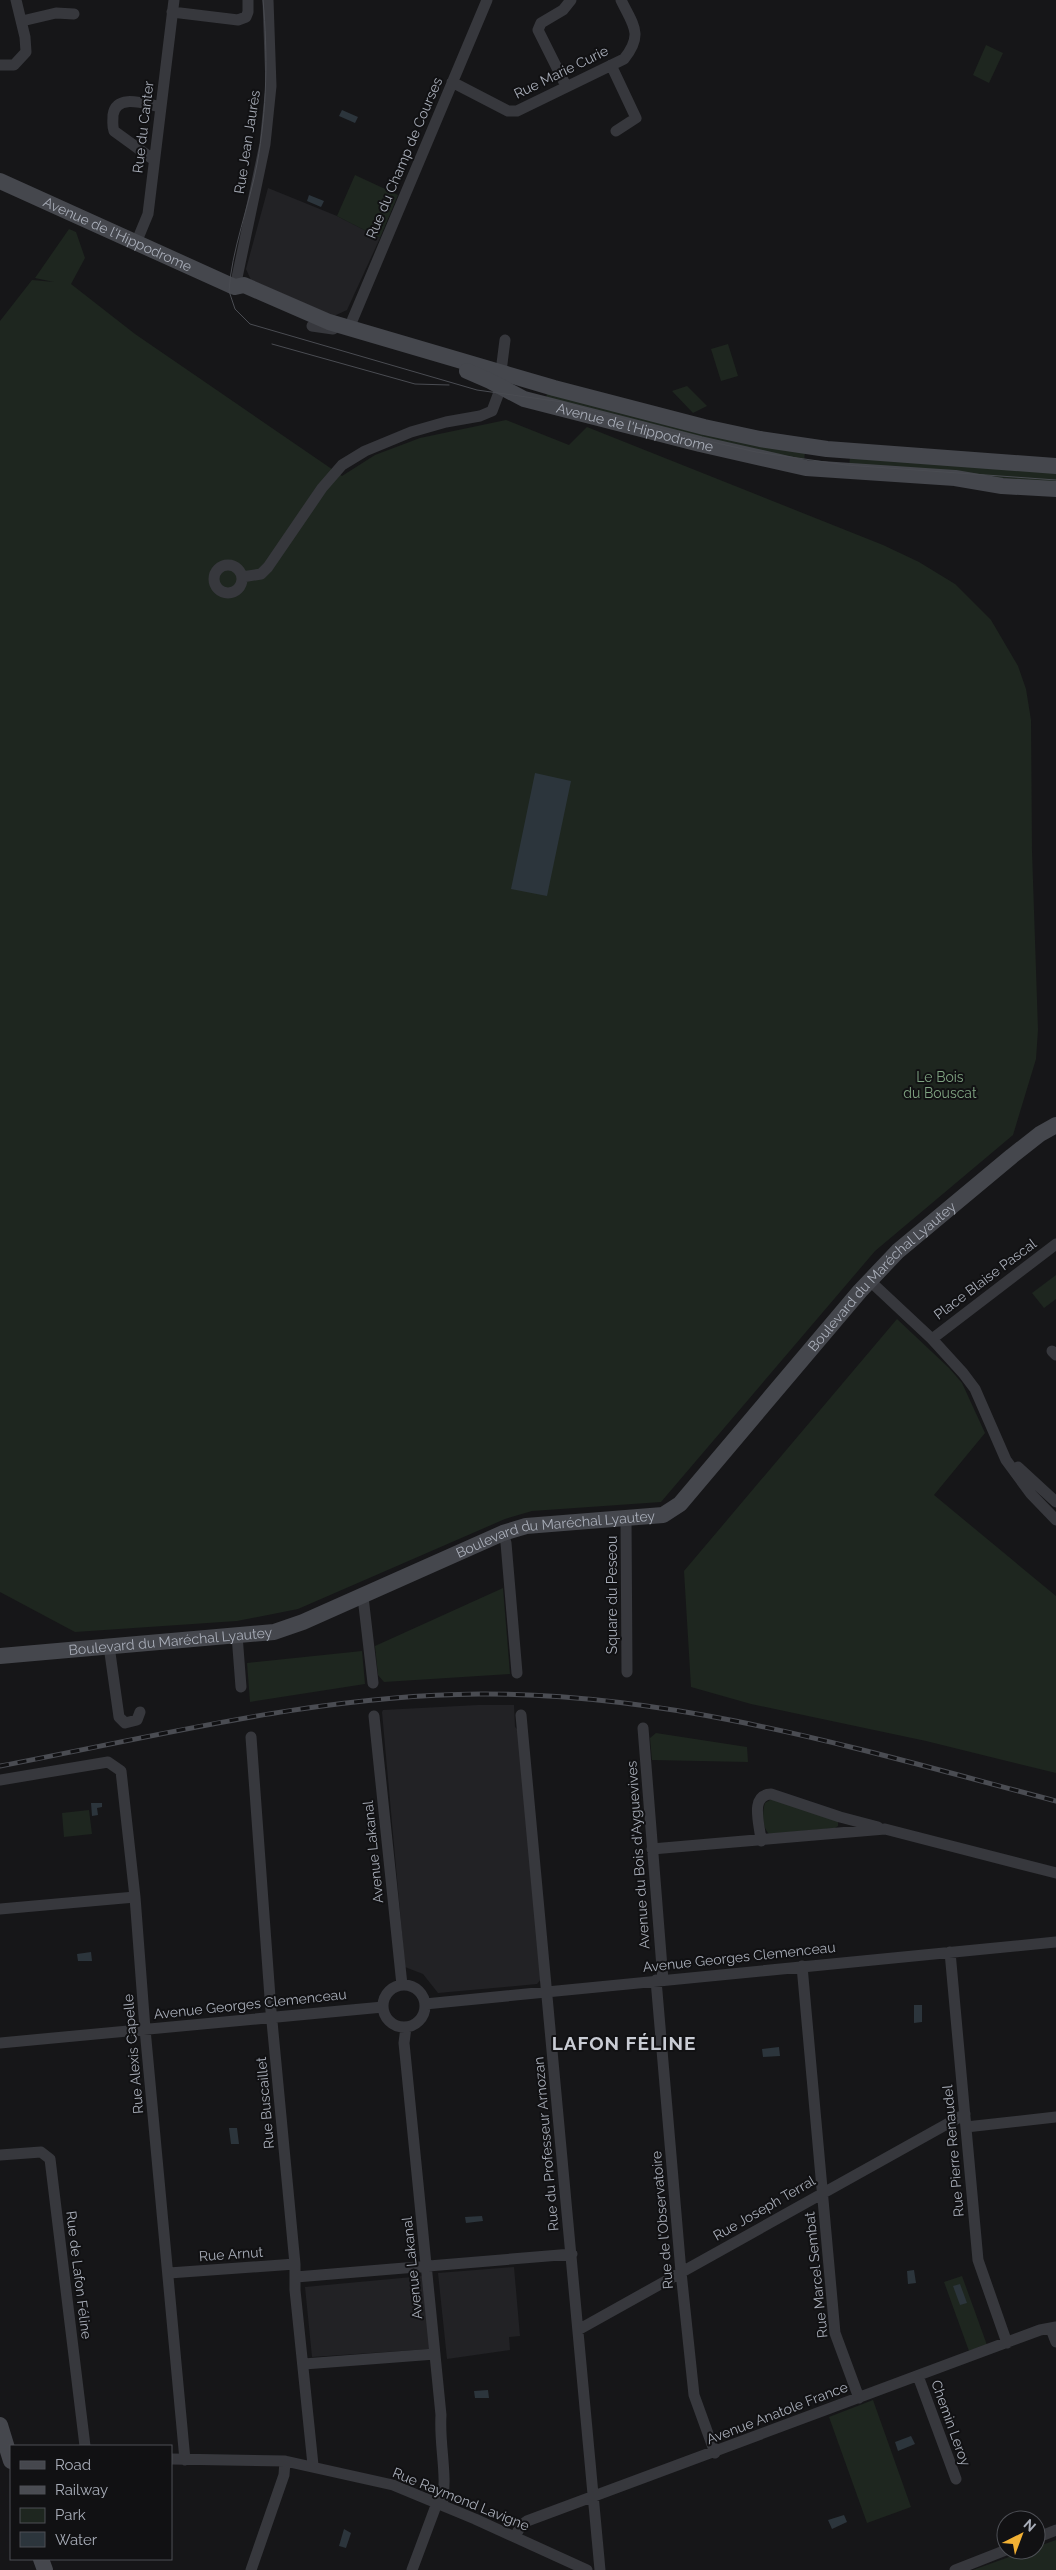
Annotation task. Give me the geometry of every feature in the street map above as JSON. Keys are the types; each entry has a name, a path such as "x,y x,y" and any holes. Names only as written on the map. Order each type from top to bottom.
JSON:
{"street":[{"path":"0,66 14,65 26,52 22,21 16,0"},
{"name":"Rue du Canter","path":"136,243 148,214 174,0"},
{"path":"172,12 238,20 246,17 248,0"},
{"name":"Rue Jean Jaurès","path":"235,287 265,144 271,86 268,0"},
{"name":"Rue du Champ de Courses","path":"353,334 452,82 487,0"},
{"path":"566,86 538,30 541,23 563,10 571,0"},
{"name":"Rue Marie Curie","path":"452,82 508,111 517,111 624,59 634,47 637,32 621,0"},
{"path":"22,21 56,13 74,14"},
{"path":"610,65 636,118 616,131"},
{"path":"154,160 114,131 112,125 114,108 117,104 126,101 161,107"},
{"name":"Avenue de l'Hippodrome","path":"0,181 235,287 240,295 312,326 353,334 501,379 760,439 827,449 1056,466"},
{"name":"Avenue de l'Hippodrome","path":"235,287 244,285 353,334"},
{"path":"242,577 261,574 322,488 342,465 386,442 436,424 489,413 496,404 505,340"},
{"name":"Avenue de l'Hippodrome","path":"501,379 524,399 725,450 827,470 955,478 1002,486 1056,489"},
{"path":"827,449 827,470"},
{"name":"Boulevard du Maréchal Lyautey","path":"0,1656 237,1635 289,1628 363,1597 502,1533 526,1526 663,1515 680,1504 870,1281 898,1251 1040,1134 1056,1125"},
{"name":"Place Blaise Pascal","path":"932,1339 1056,1244"},
{"path":"870,1281 932,1339 975,1389 1004,1451 1006,1460 1015,1473 1052,1504 1056,1520"},
{"name":"Square du Peseou","path":"626,1518 628,1672"},
{"path":"502,1533 506,1543 517,1673"},
{"path":"363,1597 373,1683"},
{"path":"237,1635 241,1687"},
{"path":"109,1646 118,1717 125,1723 137,1720 140,1712"},
{"name":"Rue du Professeur Arnozan","path":"521,1715 600,2570"},
{"name":"Avenue Lakanal","path":"374,1716 402,1985"},
{"name":"Avenue du Bois d'Ayguevives","path":"643,1728 660,1980"},
{"name":"Rue Buscaillet","path":"250,1737 272,2016 296,2277 295,2290 313,2465"},
{"name":"Rue Alexis Capelle","path":"0,1780 108,1762 115,1765 121,1771 135,1897 145,2030 185,2460"},
{"path":"761,1841 758,1804 760,1797 765,1794 772,1794 840,1817 1056,1873"},
{"path":"652,1849 886,1829"},
{"path":"0,1910 135,1897"},
{"name":"Avenue Georges Clemenceau","path":"425,2004 1056,1942"},
{"name":"Rue Pierre Renaudel","path":"950,1952 978,2260 1007,2343"},
{"name":"Rue Marcel Sembat","path":"802,1966 835,2333 859,2398"},
{"name":"Rue de l'Observatoire","path":"660,1980 681,2272 694,2395 715,2453"},
{"path":"402,1985 418,1990 425,2004 422,2017 418,2022 406,2027 390,2022 383,2007 388,1992 402,1985"},
{"name":"Avenue Georges Clemenceau","path":"0,2043 383,2007"},
{"name":"Avenue Lakanal","path":"406,2027 404,2043 427,2266 446,2487 412,2570"},
{"name":"Rue Joseph Terral","path":"578,2330 965,2114"},
{"path":"966,2127 1056,2117"},
{"name":"Rue de Lafon Féline","path":"0,2155 41,2152 50,2159 85,2445"},
{"path":"296,2277 572,2254"},
{"name":"Rue Arnut","path":"169,2273 294,2264"},
{"path":"1053,2328 1056,2342"},
{"name":"Avenue Anatole France","path":"515,2537 521,2526 527,2521 715,2453 1040,2330 1053,2328"},
{"path":"304,2364 435,2354"},
{"name":"Chemin Leroy","path":"918,2376 956,2479"},
{"path":"0,2425 8,2453"},
{"name":"Rue Raymond Lavigne","path":"172,2459 286,2461 313,2465 393,2485 587,2570"},
{"path":"251,2570 284,2475 286,2461"},
{"path":"955,2570 996,2554"}],"shaded area":[{"path":"268,188 337,216 380,238 347,310 334,316 251,280 246,269"},
{"path":"514,1705 542,1978 537,1984 438,1993 423,1974 405,1967 382,1712 383,1710"},
{"path":"514,2267 520,2336 509,2337 510,2350 447,2359 438,2273"},
{"path":"423,2276 430,2349 312,2357 305,2287"}],"green space":[{"path":"986,45 1003,53 989,83 973,75"},
{"path":"355,175 398,195 380,238 337,216"},
{"name":"Le Bois du Bouscat","path":"69,229 76,232 85,258 71,284 135,334 342,476 375,455 420,438 506,420 569,445 587,427 883,545 919,562 955,584 991,620 1018,666 1026,689 1031,720 1032,851 1038,1030 1036,1059 1013,1135 875,1251 661,1502 532,1511 505,1519 298,1609 237,1621 75,1632 0,1592 0,321 32,280 54,282 35,278"},
{"path":"728,344 738,376 721,381 711,349"},
{"path":"687,386 707,406 693,413 672,391"},
{"path":"547,392 805,452 804,462 546,401"},
{"path":"850,457 1056,473 1056,482 849,467"},
{"path":"1056,1275 1056,1299 1044,1308 1032,1293"},
{"path":"897,1319 949,1368 962,1383 985,1433 934,1495 1056,1596 1056,1773 926,1741 751,1704 691,1687 684,1571"},
{"path":"503,1588 510,1674 384,1682 378,1675 375,1646"},
{"path":"362,1651 365,1684 250,1702 247,1663"},
{"path":"656,1733 747,1747 748,1762 652,1760 650,1738"},
{"path":"770,1800 777,1800 838,1821 838,1826 835,1828 769,1834 765,1828 763,1811 765,1803"},
{"path":"89,1810 92,1834 64,1837 62,1813"},
{"path":"962,2276 987,2345 969,2351 944,2282"},
{"path":"873,2400 911,2507 867,2523 829,2417"},
{"path":"1056,2540 1056,2570 973,2570 1000,2560 1046,2560 1046,2544"}],"water":[{"path":"342,110 358,117 355,123 339,116"},
{"path":"309,195 324,201 321,207 307,201"},
{"path":"535,773 571,781 547,896 511,889"},
{"path":"91,1803 102,1803 102,1807 97,1808 98,1815 92,1816"},
{"path":"91,1952 92,1961 78,1961 77,1954"},
{"path":"914,2005 922,2005 922,2022 914,2023"},
{"path":"779,2047 780,2056 763,2057 762,2049"},
{"path":"229,2128 237,2128 239,2144 231,2144"},
{"path":"482,2216 483,2221 466,2223 465,2217"},
{"path":"914,2270 916,2283 908,2284 907,2271"},
{"path":"960,2284 967,2303 960,2305 953,2286"},
{"path":"488,2390 489,2398 475,2398 474,2391"},
{"path":"911,2436 915,2444 898,2451 895,2442"},
{"path":"844,2515 847,2522 832,2529 828,2520"},
{"path":"344,2529 351,2533 346,2548 339,2546"}],"tram line":[{"path":"263,0 266,41 263,123 254,179 233,260 229,291 235,309 250,324 477,390 562,402 670,432 756,452 846,465 1056,480"},
{"path":"272,344 415,384 449,385"}],"railway":[{"path":"0,1766 238,1719 359,1701 419,1696 480,1694 554,1696 627,1703 771,1728 1056,1801"}],"district":[{"name":"LAFON FÉLINE","path":"624,2043"}]}
